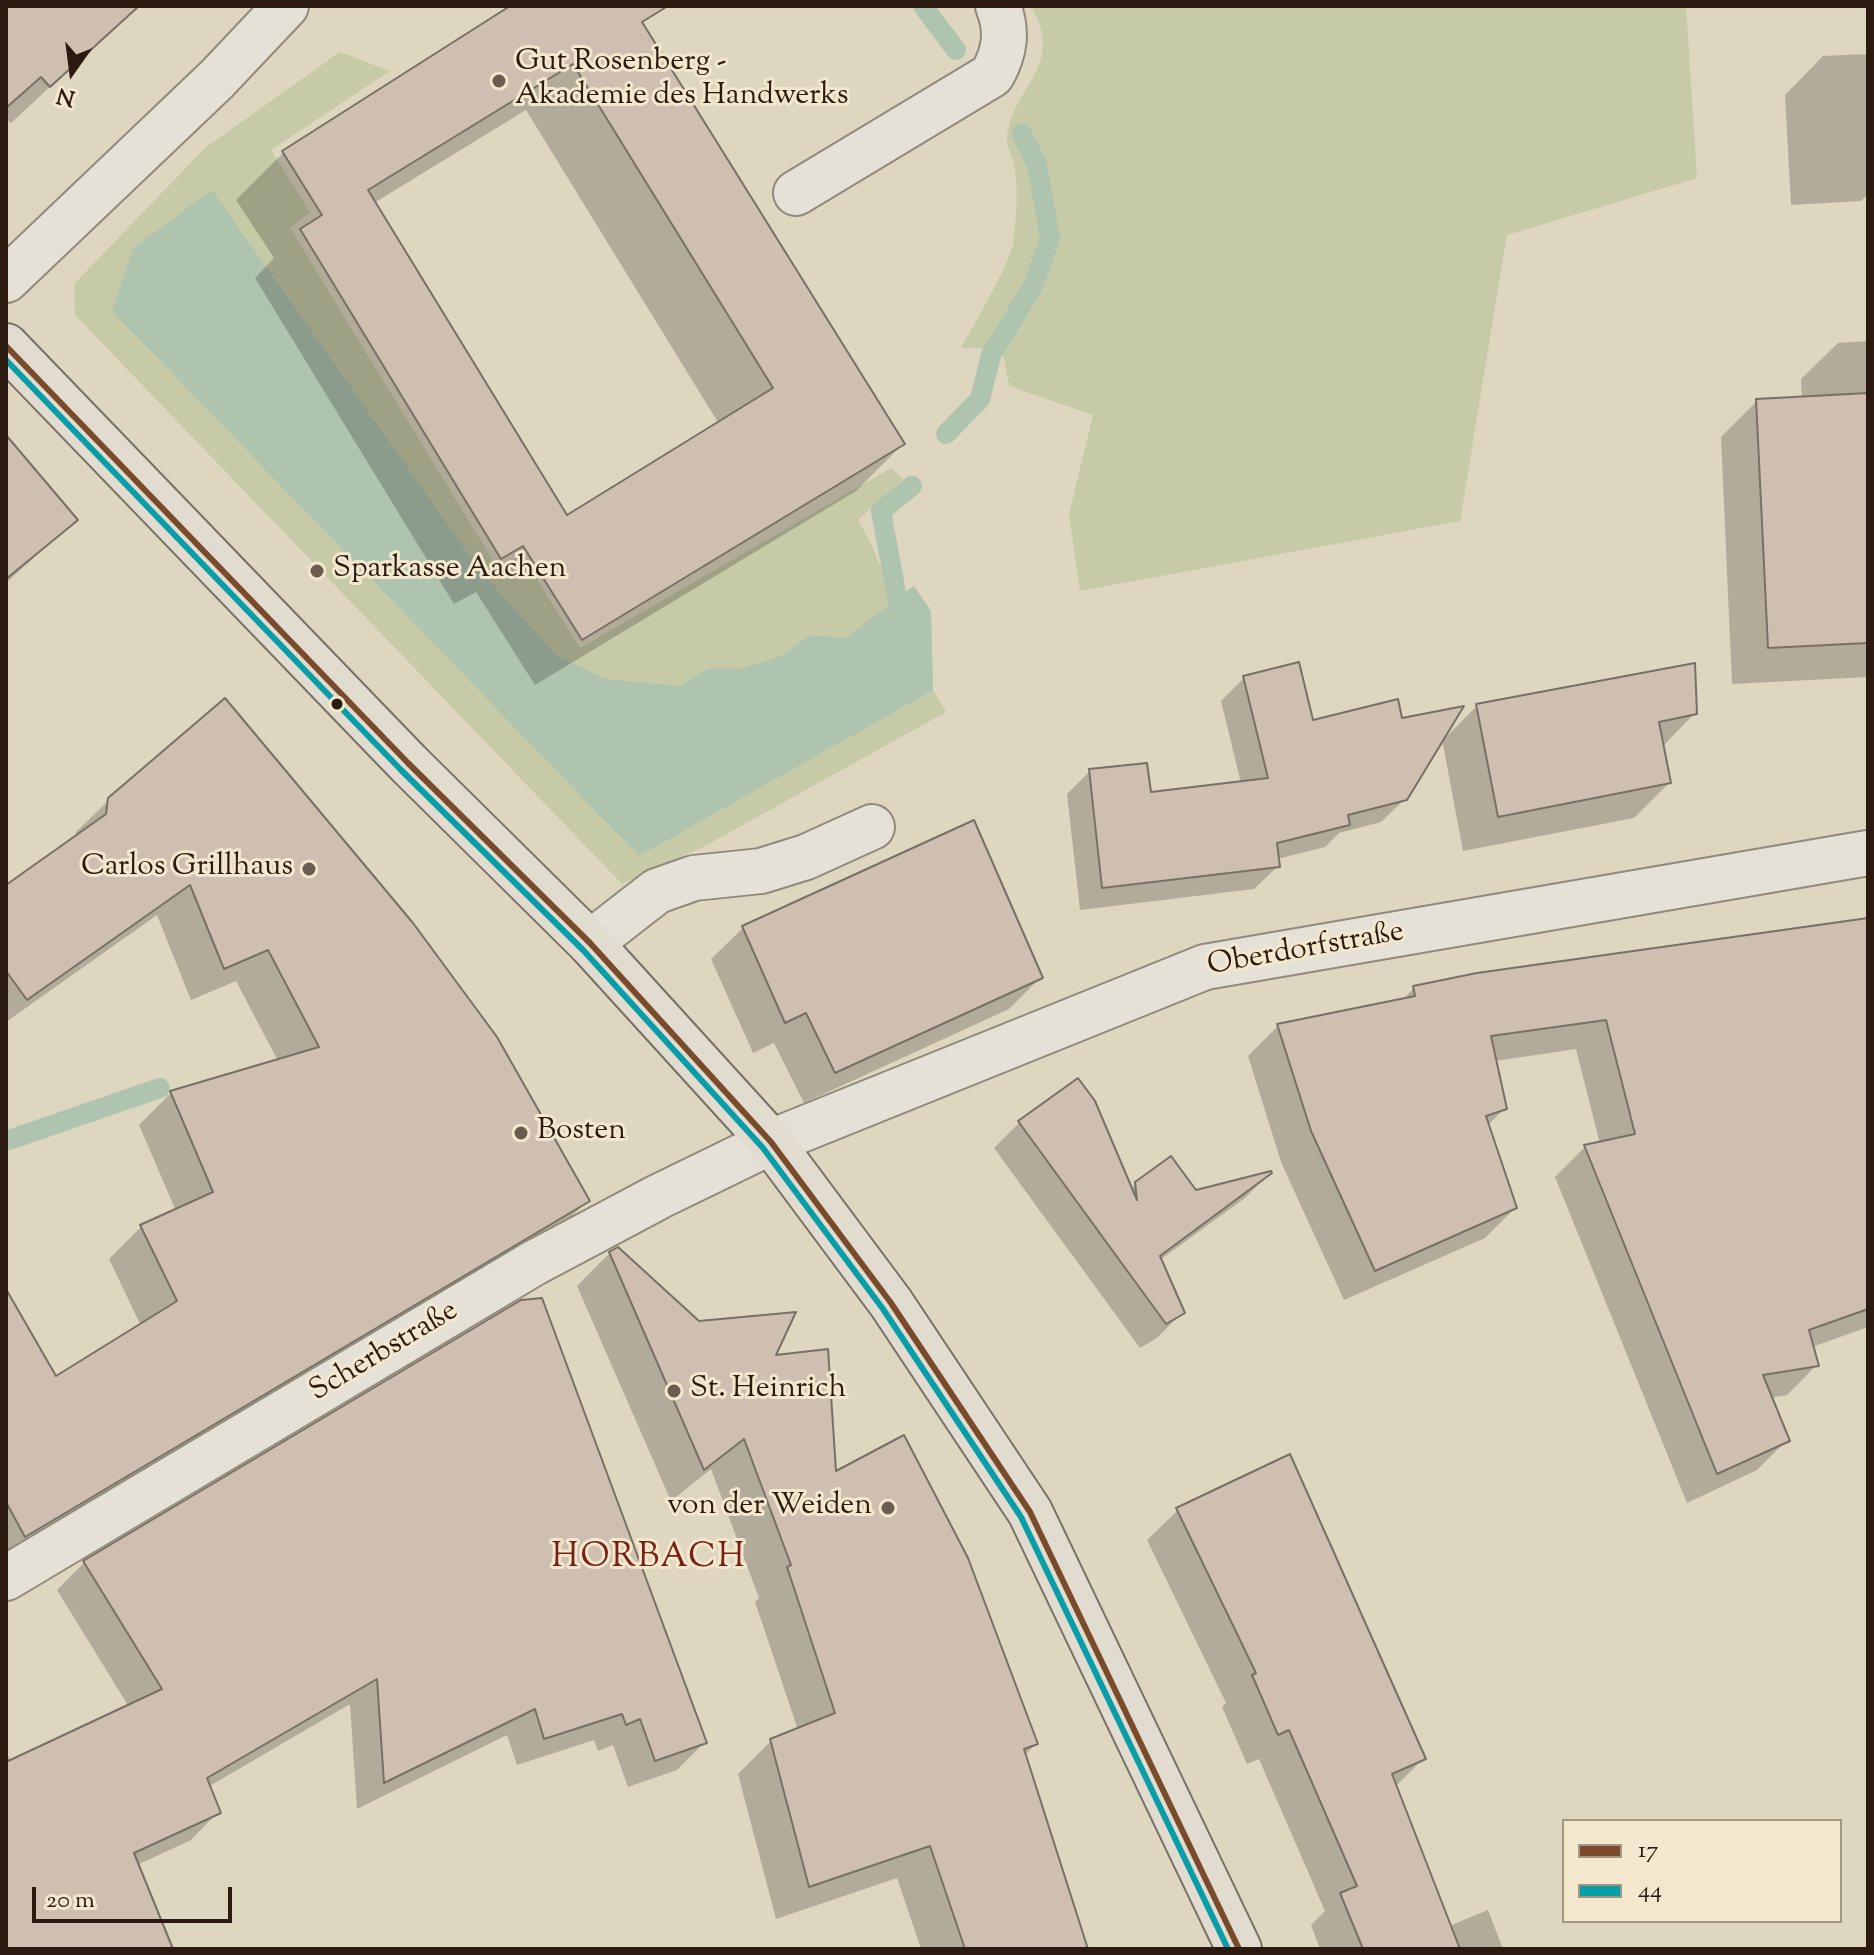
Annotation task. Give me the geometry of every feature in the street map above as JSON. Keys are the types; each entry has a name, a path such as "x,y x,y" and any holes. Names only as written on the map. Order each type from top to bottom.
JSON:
{"main road":[{"path":"6,346 408,763 590,943 771,1142 891,1303 1030,1512 1239,1949"}],"street":[{"path":"6,280 217,79 286,6"},
{"path":"796,193 992,75 1002,57 1006,31 998,6"},
{"path":"590,943 657,891 694,878 761,871 806,857 872,827"},
{"name":"Oberdorfstraße","path":"771,1142 1205,967 1868,853"},
{"name":"Scherbstraße","path":"6,1578 534,1263 771,1142"}],"shaded area":[{"path":"1031,6 1686,6 1697,178 1507,235 1460,521 1080,591 1069,514 1093,415 1009,386 1002,349 961,348 998,280 1013,244 1016,183 1007,135 1019,101 1041,59 1043,44 1040,26"},
{"path":"340,52 390,71 271,150 310,212 290,228 497,567 522,556 580,648 891,468 903,479 858,520 871,543 894,600 914,586 931,611 933,690 946,712 707,845 622,884 75,315 74,284 205,148"},
{"path":"212,190 479,569 556,655 606,679 680,686 706,669 740,669 781,656 810,635 845,638 914,586 931,611 933,690 639,856 112,311 133,248"}],"building":[{"path":"6,6 139,6 50,87 41,77 6,108"},
{"path":"510,6 668,6 642,22 905,444 582,640 523,546 501,559 300,229 322,215 282,151","holes":["573,64 773,388 567,515 368,190"]},
{"path":"1868,393 1868,643 1768,648 1756,399"},
{"path":"6,435 78,520 6,579"},
{"path":"1299,662 1313,720 1398,699 1402,718 1464,706 1407,800 1348,815 1350,825 1277,843 1280,867 1102,888 1089,769 1147,763 1151,792 1268,778 1243,676"},
{"path":"1695,663 1697,714 1659,722 1671,783 1498,817 1476,704"},
{"path":"225,698 413,923 497,1037 590,1201 25,1537 6,1502 6,1289 56,1376 177,1301 140,1225 213,1192 170,1091 319,1047 268,950 224,969 190,885 27,1000 6,971 6,885 106,814 108,798"},
{"path":"974,820 1043,978 835,1073 806,1013 785,1023 742,926"},
{"path":"1868,918 1868,1309 1809,1330 1819,1366 1763,1375 1790,1441 1717,1474 1584,1145 1635,1134 1606,1020 1491,1036 1507,1109 1486,1116 1517,1208 1375,1271 1311,1131 1277,1024 1415,996 1413,986 1477,973"},
{"path":"1078,1078 1095,1101 1137,1200 1135,1182 1171,1156 1196,1190 1272,1173 1160,1256 1185,1313 1166,1324 1018,1121"},
{"path":"618,1247 699,1321 796,1312 776,1355 828,1349 836,1471 904,1435 968,1558 1038,1744 1024,1749 1088,1949 965,1949 930,1846 809,1887 770,1739 835,1713 787,1567 791,1565 744,1439 704,1470 609,1252"},
{"path":"542,1298 707,1743 655,1761 640,1719 626,1725 622,1714 544,1739 535,1709 384,1783 377,1679 207,1778 221,1813 134,1853 173,1949 6,1949 6,1762 162,1689 83,1561 521,1300"},
{"path":"1290,1454 1426,1759 1392,1774 1460,1949 1363,1949 1340,1893 1357,1886 1289,1730 1278,1735 1252,1675 1256,1673 1176,1508"}],"waterway":[{"path":"923,6 956,50"},
{"path":"946,434 980,399 991,355 1033,286 1050,238 1037,164 1022,134"},
{"path":"902,625 881,511 912,486"},
{"name":"HORBACH","path":"6,1141 160,1088"}],"transit line":[{"name":"17","path":"6,346 408,763 590,943 771,1142 891,1303 1030,1512 1239,1949"},
{"name":"44","path":"6,360 401,770 583,950 763,1148 883,1309 1021,1517 1228,1949"}],"place":[{"name":"Gut Rosenberg - Akademie des Handwerks","path":"499,81"},
{"name":"Sparkasse Aachen","path":"317,571"},
{"name":"Carlos Grillhaus","path":"309,869"},
{"name":"Bosten","path":"521,1133"},
{"name":"St. Heinrich","path":"674,1391"},
{"name":"von der Weiden","path":"888,1508"}],"district":[{"name":"HORBACH","path":"649,1560"}]}
